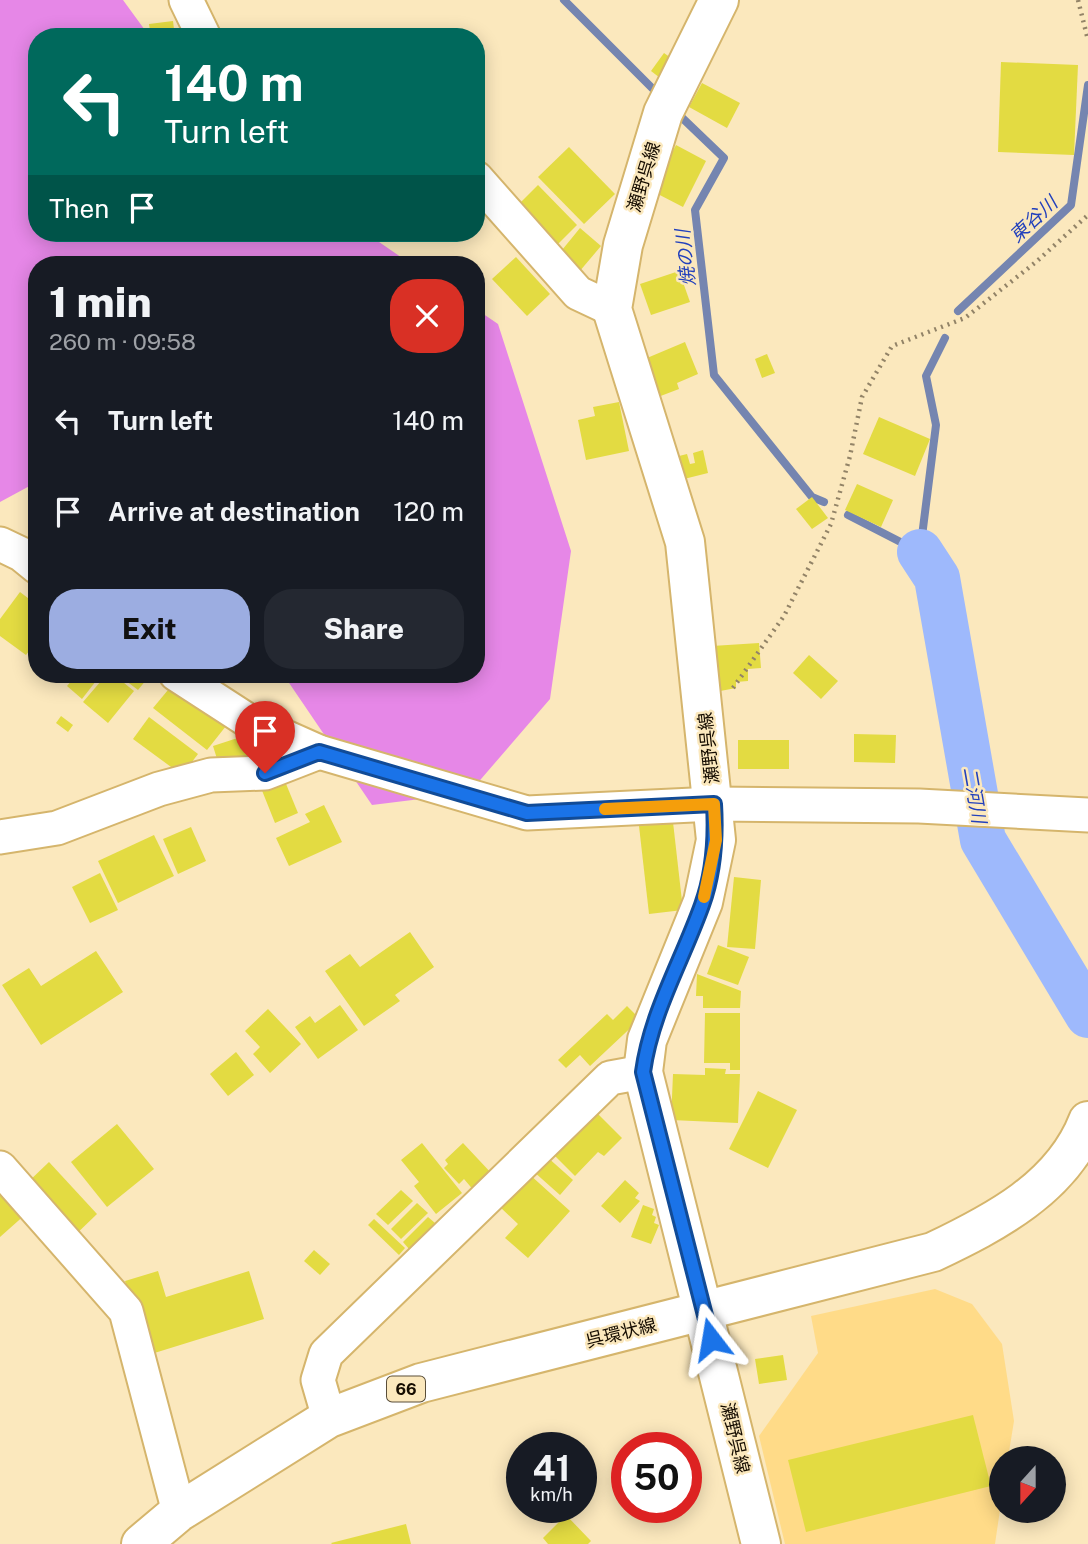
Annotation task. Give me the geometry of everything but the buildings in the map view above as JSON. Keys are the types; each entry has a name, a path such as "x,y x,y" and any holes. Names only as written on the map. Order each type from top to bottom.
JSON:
{"main road":[{"name":"瀬野呉線","path":"719,0 670,101 623,245 612,309 685,542 707,726 716,840 703,902 647,1040 643,1072 761,1544"},
{"name":"呉環状線","path":"141,1544 179,1512 329,1419 421,1382 705,1313 933,1252 998,1221 1046,1182 1082,1136 1088,1121"}],"street":[{"path":"186,0 200,28"},
{"path":"485,188 578,293 612,309"},
{"path":"0,544 28,560"},
{"path":"190,683 247,720 319,752 527,813 714,804 919,806 1088,814"},
{"path":"0,836 57,828 159,789 211,775 265,773 319,752"},
{"path":"329,1419 318,1380 326,1354 610,1078 643,1072"},
{"path":"0,1168 126,1311 179,1512"}],"path":[{"path":"1078,0 1088,40"},
{"path":"707,726 784,616 831,524 850,456 862,397 892,346 965,318 1036,262 1088,215"}],"shaded area":[{"path":"0,0 123,0 143,28 28,28 28,242 379,242 399,256 28,256 28,487 0,502"},
{"path":"485,315 498,324 571,551 550,699 469,793 372,805 289,683 485,683"},
{"path":"935,1289 972,1304 1002,1344 1014,1421 1010,1446 989,1446 989,1523 998,1523 995,1544 785,1544 759,1436 818,1353 811,1316"}],"waterway":[{"name":"焼の川","path":"564,0 661,97"},
{"name":"東谷川","path":"958,311 1071,205 1088,85"},
{"name":"焼の川","path":"675,111 724,158 695,210 714,375 812,497 824,502"},
{"name":"東谷川","path":"848,515 920,552 936,425 926,376 945,338"},
{"name":"二河川","path":"920,552 937,578 983,840 1088,1015"}],"slow traffic":[{"path":"605,809 714,804 716,840 704,897"}],"route":[{"path":"265,773 319,752 527,813 714,804 716,840 703,902 647,1040 643,1072 711,1339"}]}
